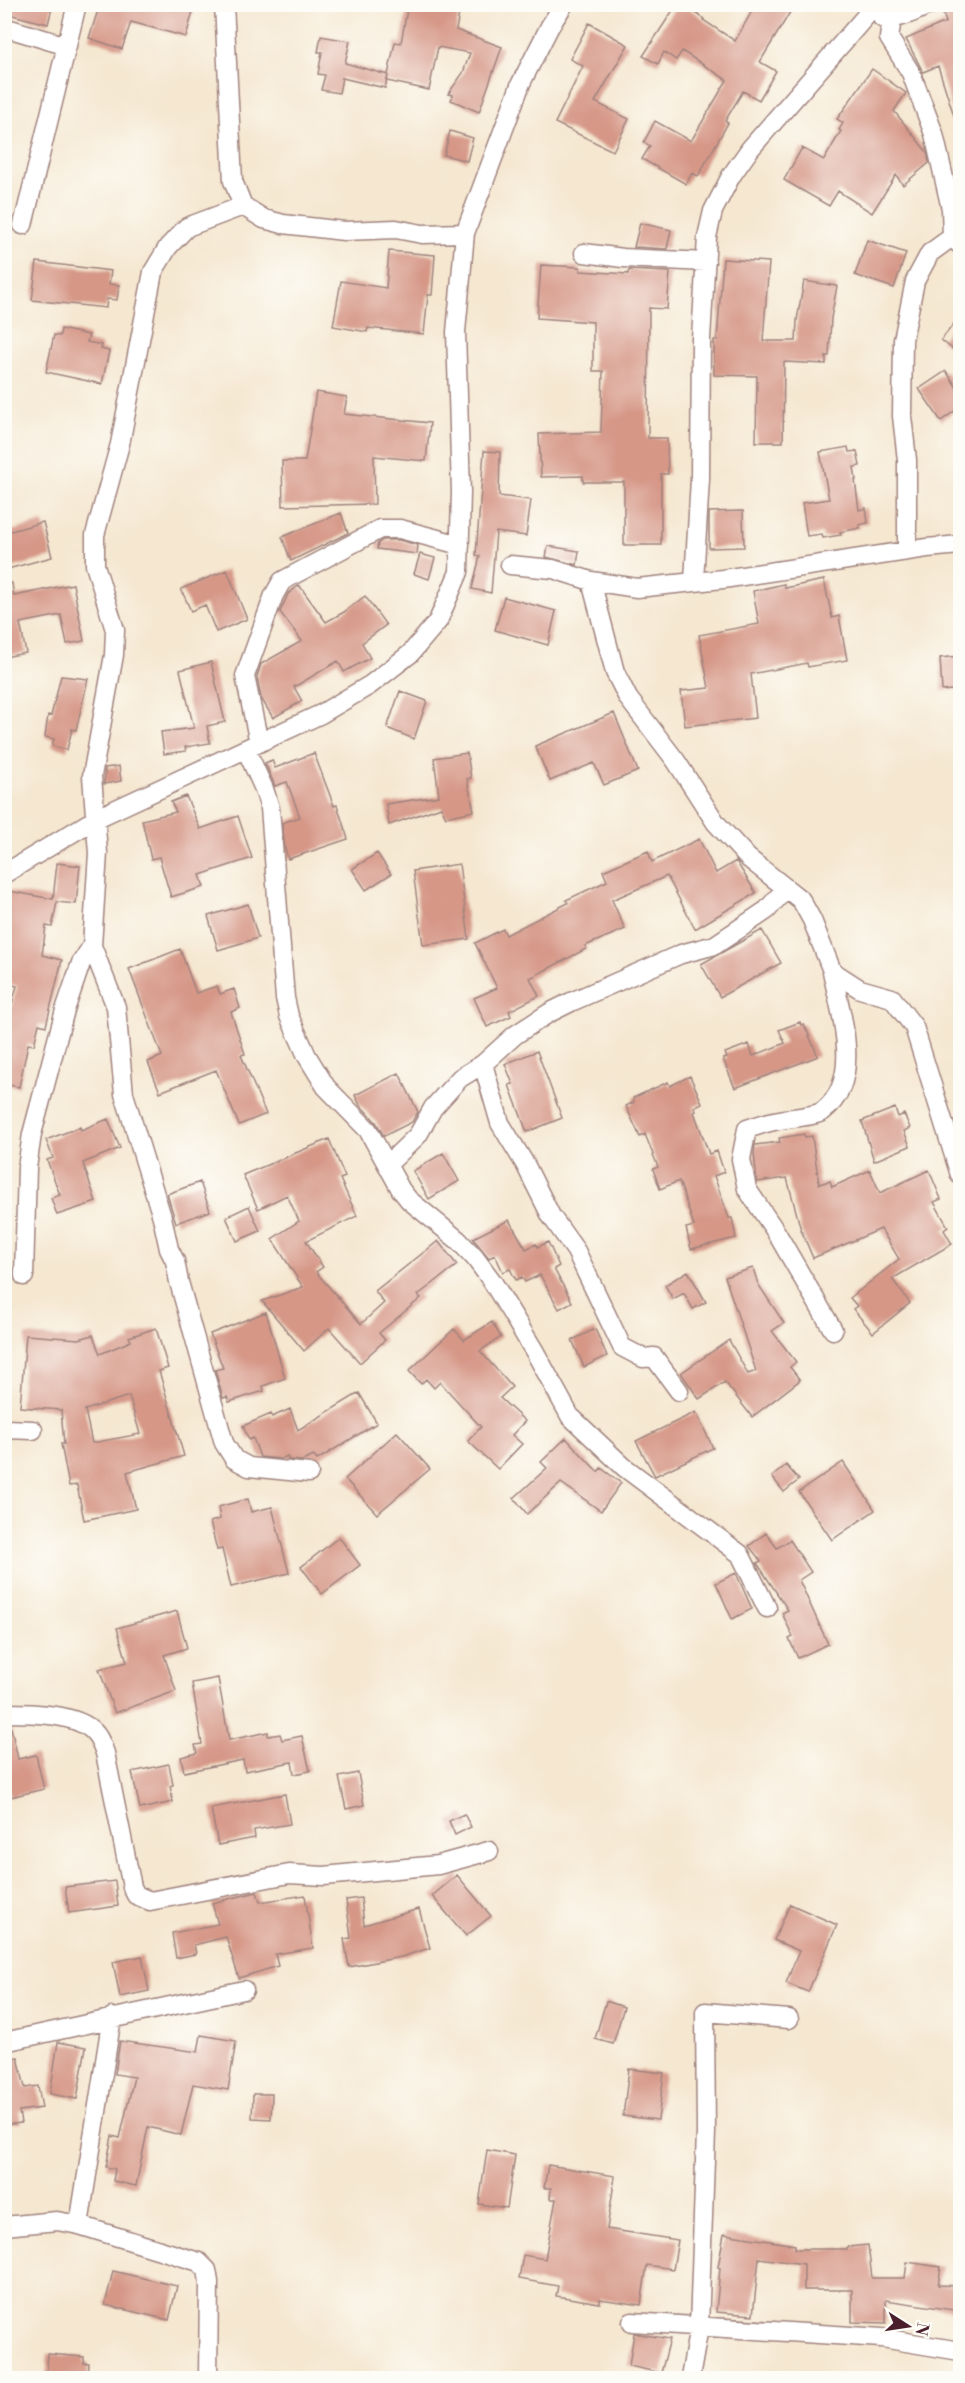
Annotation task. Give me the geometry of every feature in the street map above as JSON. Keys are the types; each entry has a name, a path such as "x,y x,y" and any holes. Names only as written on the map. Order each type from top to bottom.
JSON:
{"street":[{"path":"23,225 77,4"},
{"path":"224,4 233,181 243,206 264,219 283,224 344,231 396,229 422,234 465,233"},
{"path":"4,874 97,818 321,714 370,685 410,654 438,621 459,572 461,492 456,333 465,233 521,83 564,4"},
{"path":"694,581 700,479 701,339 707,237 713,211 731,176 750,149 868,10 892,19 908,15 930,4"},
{"path":"892,19 889,38 911,73 934,134 956,241 930,253 915,281 903,340 902,416 908,460 907,551"},
{"path":"4,27 67,46"},
{"path":"243,206 187,227 168,247 153,272 120,444 95,536 95,565 115,630 114,655 92,776 98,853 92,946 116,1007 124,1094 162,1217 169,1249 175,1261 224,1443 234,1459 249,1467 309,1473"},
{"path":"584,253 706,262"},
{"path":"460,545 400,529 380,529 282,581 274,595 245,676 253,746 270,808 278,922 285,998 289,1016 307,1056 326,1087 368,1130 409,1200 458,1240 486,1273 535,1352 570,1416 624,1467 740,1554 767,1608"},
{"path":"510,565 553,569 591,580 638,588 960,545"},
{"path":"591,580 615,672 628,698 676,761 716,823 748,858 801,900 812,920 832,971 846,1046 846,1073 835,1097 822,1112 772,1121 747,1129 741,1159 747,1189 776,1232 833,1330"},
{"path":"387,1165 418,1135 433,1108 460,1078 483,1064 515,1035 549,1012 681,954 715,945 766,910 786,888"},
{"path":"24,1276 27,1168 32,1134 65,1010 81,963 92,946"},
{"path":"832,971 860,989 892,998 914,1027 960,1175"},
{"path":"483,1064 500,1123 525,1164 551,1216 576,1251 622,1347 643,1358 654,1357 679,1391"},
{"path":"4,1429 33,1430"},
{"path":"4,1713 31,1713 73,1720 81,1722 95,1732 105,1753 132,1887 136,1895 150,1901 289,1874 324,1876 438,1866 489,1851"},
{"path":"4,2042 244,1990"},
{"path":"690,2379 699,2327 706,2132 705,2012 789,2019"},
{"path":"79,2225 112,2017"},
{"path":"4,2226 57,2222 79,2225 199,2262 207,2270 209,2282 208,2379"},
{"path":"632,2322 882,2338 960,2351"}],"building":[{"path":"4,4 53,4 48,24 4,13"},
{"path":"100,4 195,4 186,37 131,22 122,49 89,38"},
{"path":"408,4 441,4 460,8 456,30 502,47 479,112 451,100 453,95 448,94 463,73 470,53 438,47 429,90 387,81 395,42 401,43"},
{"path":"677,4 683,4 735,41 756,4 795,4 760,62 776,71 759,100 743,91 725,121 728,123 698,176 692,173 686,184 642,159 650,146 644,142 655,121 691,141 727,80 682,51 676,60 664,52 658,64 643,56"},
{"path":"960,8 960,124 957,125 938,66 923,72 906,39 946,22 943,14"},
{"path":"589,23 628,45 595,102 629,119 613,151 555,123 583,66 570,59"},
{"path":"321,36 350,41 345,63 388,75 385,88 342,78 339,93 321,90 325,75 318,74 322,52 318,52"},
{"path":"872,69 906,93 894,111 927,152 929,163 903,185 896,175 872,213 838,191 829,206 784,180 802,148 824,160 841,131 839,130 843,123 837,119"},
{"path":"450,131 473,138 467,161 444,155"},
{"path":"640,223 671,230 667,249 634,247"},
{"path":"867,240 906,253 894,288 855,275"},
{"path":"389,251 435,255 432,295 428,295 424,334 368,328 367,332 333,326 341,281 386,288"},
{"path":"723,259 769,262 763,341 796,341 804,281 837,286 831,318 829,356 826,356 826,364 784,362 783,442 756,442 757,376 714,375 714,340 717,340"},
{"path":"37,262 111,271 109,284 119,285 117,300 107,299 106,308 32,300"},
{"path":"541,265 580,267 580,271 628,274 629,270 670,272 667,309 649,308 648,438 667,438 668,474 661,474 661,545 624,545 624,482 583,482 583,476 541,477 539,434 601,432 603,371 593,371 593,322 537,318"},
{"path":"960,316 960,355 941,340"},
{"path":"61,329 89,335 87,342 102,345 101,349 109,351 102,384 46,372 54,335 60,336"},
{"path":"946,371 960,392 960,407 941,421 919,389"},
{"path":"316,392 347,397 344,414 430,423 426,461 374,456 375,504 283,506 282,461 305,461"},
{"path":"848,447 849,452 857,451 860,466 854,467 859,510 866,508 868,523 859,525 860,528 840,532 841,535 823,538 822,534 807,536 802,503 829,499 820,452"},
{"path":"484,451 500,452 499,496 531,500 526,536 496,532 491,593 472,589 480,556 476,555"},
{"path":"743,511 744,547 709,548 709,512"},
{"path":"341,513 348,533 291,561 282,537"},
{"path":"43,522 52,557 4,570 4,533"},
{"path":"383,540 399,540 418,545 417,554 377,549 378,543"},
{"path":"548,546 579,551 577,565 546,557"},
{"path":"420,554 435,558 429,579 414,574"},
{"path":"227,570 247,619 216,632 205,605 191,611 181,589"},
{"path":"824,580 832,618 839,616 847,660 808,667 807,663 751,674 756,718 685,726 681,691 709,688 699,635 759,624 753,591 784,584 785,588"},
{"path":"12,583 14,596 73,584 84,641 67,644 61,615 20,623 26,653 4,657 4,584"},
{"path":"299,585 326,622 365,596 386,625 362,643 370,658 344,672 338,661 294,687 302,701 273,718 261,698 257,677 261,664 302,641 280,612 288,594"},
{"path":"504,597 556,611 548,645 495,630"},
{"path":"960,656 960,689 942,691 940,658"},
{"path":"211,662 225,722 207,726 210,743 185,747 186,751 164,754 161,732 194,728 180,670"},
{"path":"61,676 88,679 76,730 72,729 67,750 52,746 54,739 45,737 48,715 51,716"},
{"path":"400,691 427,701 414,739 387,728"},
{"path":"614,713 638,771 604,785 594,763 550,781 535,746"},
{"path":"314,753 334,806 337,805 348,839 288,859 282,823 300,817 287,782 275,786 265,763 272,760 275,768"},
{"path":"467,753 471,778 467,779 474,811 446,817 441,807 389,825 386,804 439,796 434,758"},
{"path":"119,766 121,781 104,784 105,768"},
{"path":"186,796 200,829 238,816 252,858 200,875 204,887 171,897 159,857 151,859 142,820 176,812 171,802"},
{"path":"699,839 716,873 736,861 756,893 695,929 667,876 612,900 625,929 585,946 586,949 530,978 539,996 509,1011 511,1016 487,1027 474,998 497,988 475,943 503,929 506,935 568,903 566,900 607,881 603,871 648,851 652,862"},
{"path":"377,853 391,874 366,890 352,869"},
{"path":"57,863 80,866 76,904 57,902 52,927 46,926 42,955 62,960 46,1026 39,1024 34,1045 28,1044 19,1087 4,1084 4,1032 17,986 4,983 4,919 9,891 53,899"},
{"path":"459,864 469,939 423,945 413,871"},
{"path":"248,904 258,938 218,950 208,916"},
{"path":"762,930 781,963 720,997 701,964"},
{"path":"180,949 196,993 217,986 220,994 234,989 240,1008 231,1012 245,1054 241,1055 266,1114 239,1125 216,1070 160,1092 148,1062 162,1056 129,969"},
{"path":"800,1022 801,1025 804,1024 818,1056 735,1088 723,1059 727,1058 725,1053 749,1044 753,1056 785,1043 779,1030"},
{"path":"537,1051 562,1118 527,1132 509,1085 513,1084 505,1064"},
{"path":"399,1073 418,1112 412,1122 384,1136 355,1095"},
{"path":"690,1076 702,1103 694,1107 696,1111 694,1112 709,1154 717,1151 724,1172 714,1176 729,1218 732,1218 736,1238 691,1249 686,1228 694,1226 679,1181 660,1189 653,1169 658,1167 645,1134 640,1137 626,1106 634,1102 633,1098 668,1082 670,1086"},
{"path":"895,1108 898,1117 904,1114 910,1128 904,1131 910,1146 874,1161 862,1121"},
{"path":"108,1119 120,1148 83,1163 96,1202 57,1215 51,1198 60,1195 47,1160 53,1158 46,1140"},
{"path":"804,1134 805,1137 812,1136 819,1184 830,1181 832,1187 870,1170 880,1193 929,1170 941,1199 934,1202 948,1227 944,1230 952,1244 892,1279 910,1303 873,1333 853,1309 857,1306 850,1298 899,1259 881,1229 813,1258 801,1230 787,1178 757,1182 755,1145 780,1142 779,1138"},
{"path":"329,1139 345,1177 340,1179 357,1216 306,1241 323,1267 316,1272 361,1324 384,1303 375,1291 438,1241 457,1265 418,1295 421,1298 379,1333 385,1340 360,1363 329,1328 304,1351 262,1301 303,1287 272,1239 299,1221 287,1195 258,1209 243,1175"},
{"path":"443,1153 459,1181 429,1199 413,1171"},
{"path":"200,1182 210,1211 176,1223 167,1194"},
{"path":"249,1206 260,1231 237,1241 226,1217"},
{"path":"509,1220 526,1249 548,1242 559,1266 554,1269 572,1302 559,1309 540,1275 525,1282 522,1277 516,1280 510,1269 503,1272 495,1255 489,1258 473,1238"},
{"path":"753,1268 758,1284 784,1323 772,1331 796,1362 790,1367 800,1380 752,1417 725,1382 699,1399 681,1373 729,1340 748,1374 756,1371 725,1277"},
{"path":"688,1271 706,1302 693,1309 684,1293 673,1299 665,1285"},
{"path":"266,1312 285,1378 263,1386 264,1391 229,1402 227,1397 223,1398 215,1370 223,1368 210,1334"},
{"path":"492,1322 501,1337 480,1351 512,1387 500,1398 525,1421 512,1435 522,1444 498,1469 468,1441 481,1427 440,1382 434,1388 426,1379 421,1384 409,1371 454,1329 464,1340"},
{"path":"156,1328 168,1368 159,1371 184,1456 127,1472 136,1509 84,1520 77,1485 69,1486 61,1444 64,1444 61,1410 20,1407 26,1335 79,1339 93,1335 100,1354 131,1341 129,1337","holes":["129,1396 140,1434 92,1443 85,1410"]},
{"path":"595,1329 607,1356 584,1367 572,1340"},
{"path":"359,1393 377,1423 317,1460 314,1456 302,1461 289,1460 287,1456 281,1459 260,1457 253,1438 249,1440 243,1426 290,1409 298,1430"},
{"path":"696,1412 713,1448 655,1476 636,1441"},
{"path":"397,1432 430,1469 377,1514 345,1479"},
{"path":"566,1438 598,1472 601,1468 621,1483 601,1511 561,1483 527,1514 514,1498 547,1468 541,1462"},
{"path":"843,1462 875,1510 832,1540 799,1492"},
{"path":"786,1465 799,1480 784,1492 772,1477"},
{"path":"248,1499 251,1512 272,1507 289,1573 231,1587 222,1549 217,1550 210,1522 220,1519 218,1507"},
{"path":"766,1533 777,1548 790,1540 811,1572 799,1580 828,1644 798,1658 789,1639 793,1637 782,1613 788,1610 757,1563 761,1561 749,1546"},
{"path":"339,1537 360,1565 322,1594 301,1567"},
{"path":"736,1573 752,1609 732,1619 716,1583"},
{"path":"177,1611 187,1648 164,1655 176,1691 115,1713 99,1669 127,1662 117,1628"},
{"path":"218,1678 229,1740 268,1732 268,1736 280,1734 282,1740 302,1736 310,1771 294,1774 292,1762 245,1771 243,1760 184,1772 181,1757 197,1753 195,1745 202,1744 192,1683"},
{"path":"11,1728 18,1759 36,1755 44,1789 10,1797 4,1775 4,1729"},
{"path":"169,1764 173,1802 140,1809 132,1772"},
{"path":"358,1773 364,1805 346,1809 339,1777"},
{"path":"285,1794 290,1824 254,1830 255,1838 218,1845 211,1808"},
{"path":"464,1814 471,1827 455,1835 449,1821"},
{"path":"457,1875 491,1916 466,1936 432,1896"},
{"path":"115,1881 118,1906 69,1913 65,1887"},
{"path":"257,1892 260,1902 305,1895 313,1948 275,1954 278,1966 239,1978 226,1937 194,1945 196,1954 176,1958 172,1933 218,1924 212,1903"},
{"path":"361,1898 364,1925 419,1909 430,1948 401,1957 349,1967 344,1939 351,1938 346,1900"},
{"path":"790,1904 837,1925 808,1992 786,1983 799,1951 774,1940"},
{"path":"142,1956 149,1991 120,1997 113,1962"},
{"path":"606,2001 624,2007 613,2044 595,2039"},
{"path":"201,2035 236,2041 228,2090 193,2084 181,2135 148,2127 136,2186 113,2181 115,2169 106,2167 112,2136 120,2138 134,2077 115,2074 120,2041 198,2052"},
{"path":"58,2042 86,2047 77,2099 50,2094"},
{"path":"18,2057 25,2088 38,2086 42,2108 19,2111 21,2123 4,2125 4,2060"},
{"path":"629,2069 664,2073 658,2120 623,2116"},
{"path":"253,2094 272,2094 271,2119 252,2118"},
{"path":"487,2150 515,2155 507,2208 479,2204"},
{"path":"548,2165 615,2176 607,2229 678,2240 673,2269 647,2265 641,2305 600,2299 600,2303 556,2296 558,2286 519,2279 523,2255 545,2259 556,2199 550,2199 551,2188 544,2188"},
{"path":"724,2234 795,2245 795,2249 847,2249 847,2247 868,2245 872,2278 905,2278 907,2262 941,2267 938,2285 960,2286 960,2311 886,2300 886,2323 852,2322 852,2290 804,2290 804,2264 759,2258 753,2315 716,2312 720,2268 718,2267"},
{"path":"113,2271 177,2286 169,2320 105,2305"},
{"path":"634,2333 670,2339 661,2373 629,2366"},
{"path":"48,2354 84,2357 84,2363 89,2363 88,2379 46,2379"}]}
